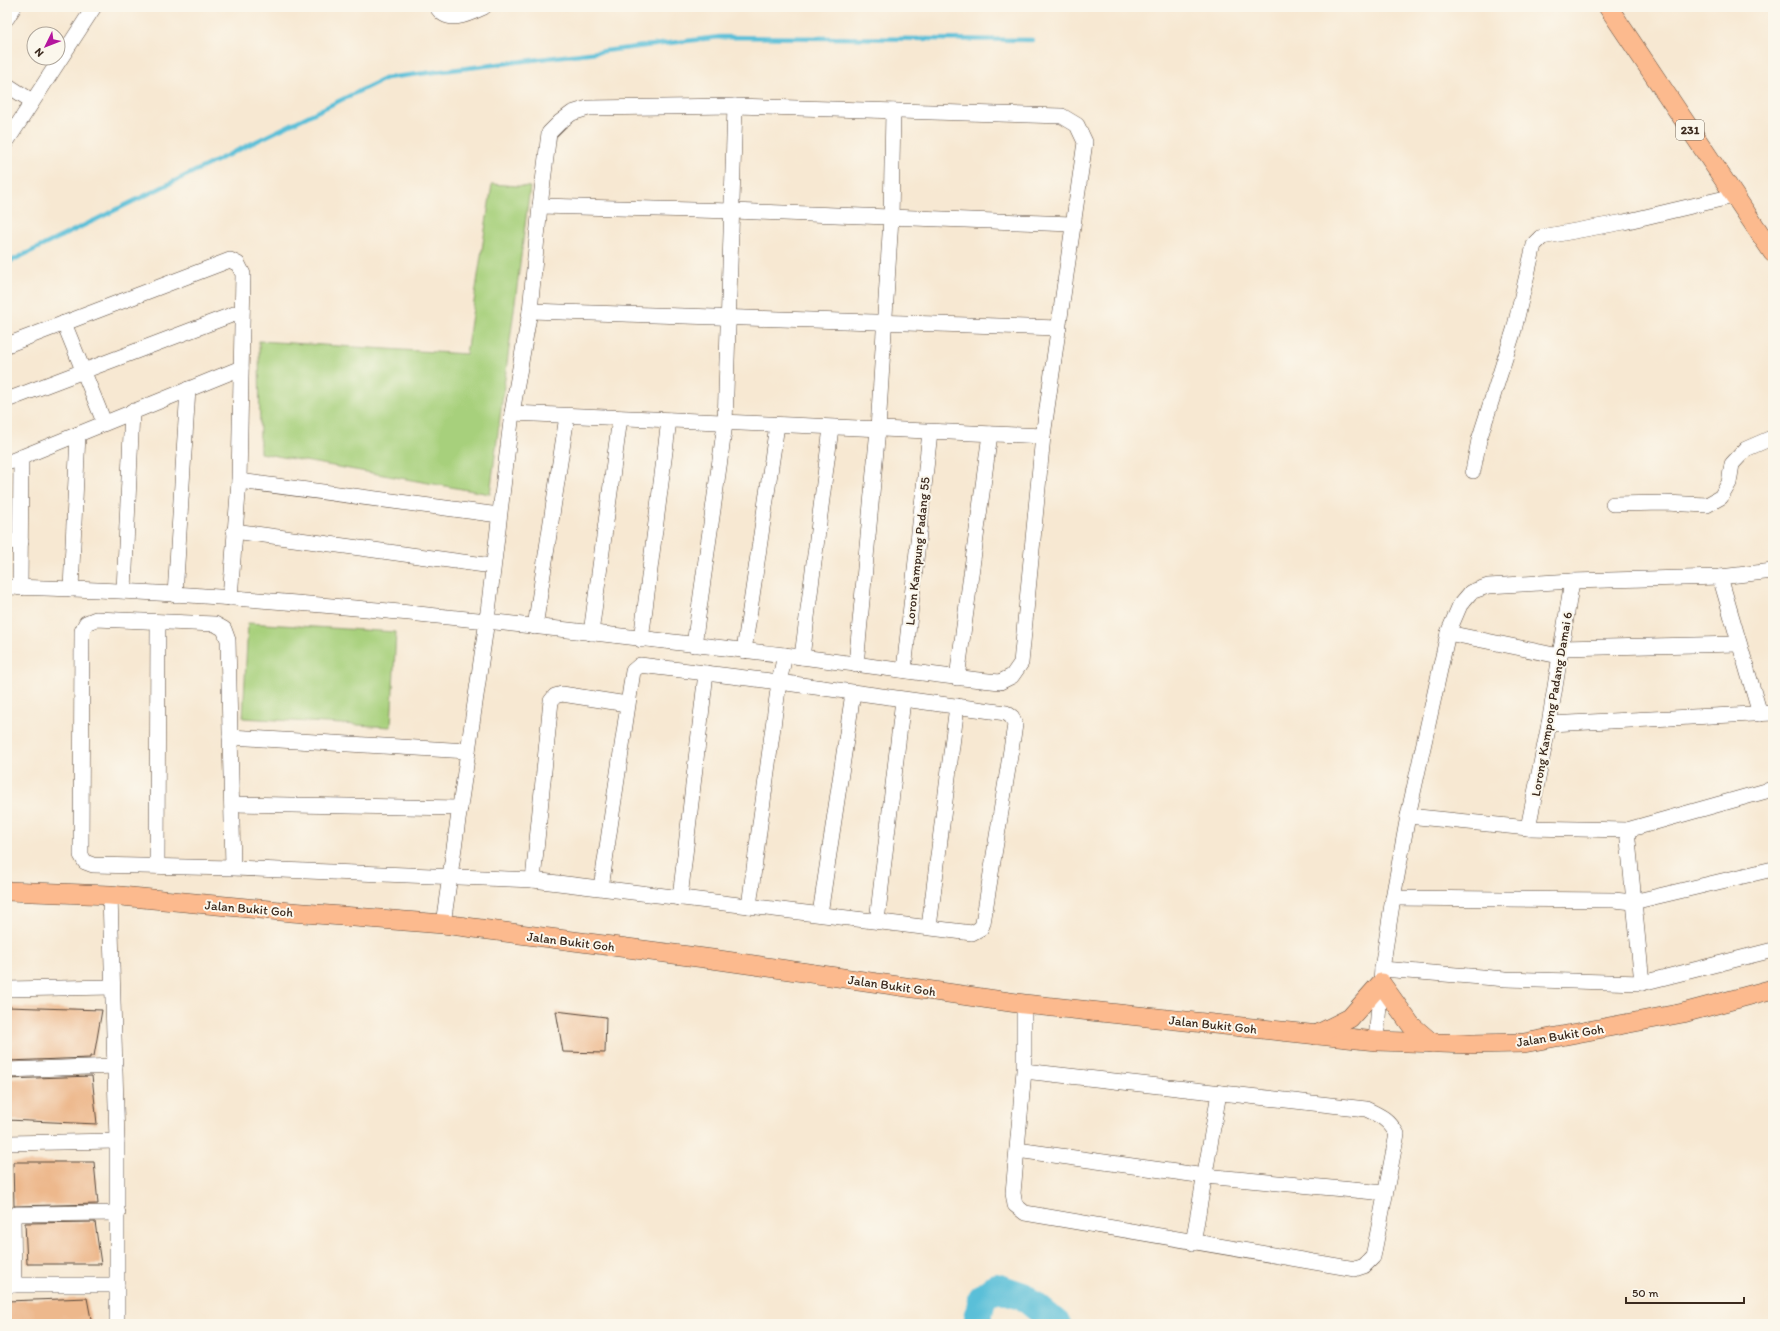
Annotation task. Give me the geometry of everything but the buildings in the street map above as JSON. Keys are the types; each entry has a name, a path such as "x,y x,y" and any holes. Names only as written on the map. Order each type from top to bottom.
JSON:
{"main road":[{"name":"231","path":"1608,7 1773,253"},
{"name":"Jalan Bukit Goh","path":"7,891 110,895 291,912 443,924 712,958 1024,1004 1376,1041 1432,1043 1524,1043 1684,1013 1773,989"},
{"path":"1316,1035 1350,1018 1381,976 1411,1025 1432,1043"}],"street":[{"path":"7,18 14,7"},
{"path":"7,141 94,7"},
{"path":"437,7 443,15 456,17 484,7"},
{"path":"7,85 32,101"},
{"path":"694,645 725,424 733,211 735,106"},
{"path":"21,457 14,542 14,588 124,591 230,598 487,620 641,640 802,657 956,678 1000,682 1012,676 1021,663 1043,436 1059,328 1072,224 1085,142 1077,125 1062,116 735,106 588,108 572,113 549,133 540,206 530,311 512,413 492,566 487,620 443,924"},
{"path":"856,665 878,429 890,218 893,111"},
{"path":"1473,471 1479,440 1514,330 1534,245 1538,240 1542,237 1624,222 1734,196"},
{"path":"540,206 733,211 1072,224"},
{"path":"7,345 230,260 238,264 243,274 241,368 238,481 230,598"},
{"path":"7,400 242,311"},
{"path":"530,311 729,316 885,323 1059,328"},
{"path":"64,323 104,422"},
{"path":"7,462 241,368"},
{"path":"175,595 188,389"},
{"path":"124,591 132,411"},
{"path":"512,413 725,424 1043,436"},
{"path":"535,627 566,416"},
{"path":"591,633 620,418"},
{"path":"641,640 669,420"},
{"path":"744,651 776,425"},
{"path":"802,657 831,428"},
{"name":"Loron Kampung Padang 55","path":"904,670 930,432"},
{"path":"71,590 78,434"},
{"path":"956,678 990,434"},
{"path":"1613,504 1666,503 1707,505 1721,498 1729,483 1732,464 1746,449 1769,439 1773,439"},
{"path":"238,481 499,515"},
{"path":"234,531 492,566"},
{"path":"1376,1041 1381,976 1408,816 1448,633 1460,605 1470,592 1488,586 1572,581 1720,577 1772,573"},
{"path":"1549,724 1767,714 1739,644 1720,577"},
{"name":"Lorong Kampong Padang Damai 6","path":"1528,828 1549,724 1572,581"},
{"path":"233,868 228,640 224,629 215,624 96,619 86,623 82,631 81,855 85,862 92,865 233,868 449,878 533,880 972,933 981,928 983,923 1015,725 1012,717 1006,713 958,706 640,665 633,671 627,704 601,888"},
{"path":"157,866 158,622"},
{"path":"1448,633 1560,652 1739,644"},
{"path":"749,906 779,682 785,656"},
{"path":"680,898 706,673"},
{"path":"820,914 853,693"},
{"path":"533,880 551,701 555,696 562,694 627,704"},
{"path":"877,921 903,700"},
{"path":"929,928 958,706"},
{"path":"230,737 468,751"},
{"path":"1408,816 1528,828 1627,830 1773,789"},
{"path":"232,804 460,808"},
{"path":"1627,830 1642,984"},
{"path":"1393,898 1614,900 1633,902 1773,869"},
{"path":"110,895 117,1141 117,1324"},
{"path":"1381,976 1642,984 1773,950"},
{"path":"7,989 112,987"},
{"path":"1024,1004 1024,1071 1013,1193 1015,1205 1026,1213 1193,1243 1355,1269 1364,1266 1373,1257 1397,1134 1390,1122 1380,1115 1366,1109 1024,1071"},
{"path":"7,1070 115,1066"},
{"path":"1193,1243 1219,1093"},
{"path":"7,1143 117,1141"},
{"path":"1017,1150 1205,1176 1385,1193"},
{"path":"117,1285 11,1285 13,1218 16,1214 118,1214"}],"green space":[{"path":"492,184 530,187 490,494 260,453 259,341 466,354"},
{"path":"248,623 396,632 391,727 243,718"}],"waterway":[{"path":"7,263 386,78 719,37 1032,40"},
{"path":"977,1324 982,1298 996,1287 1023,1296 1057,1324"}]}
